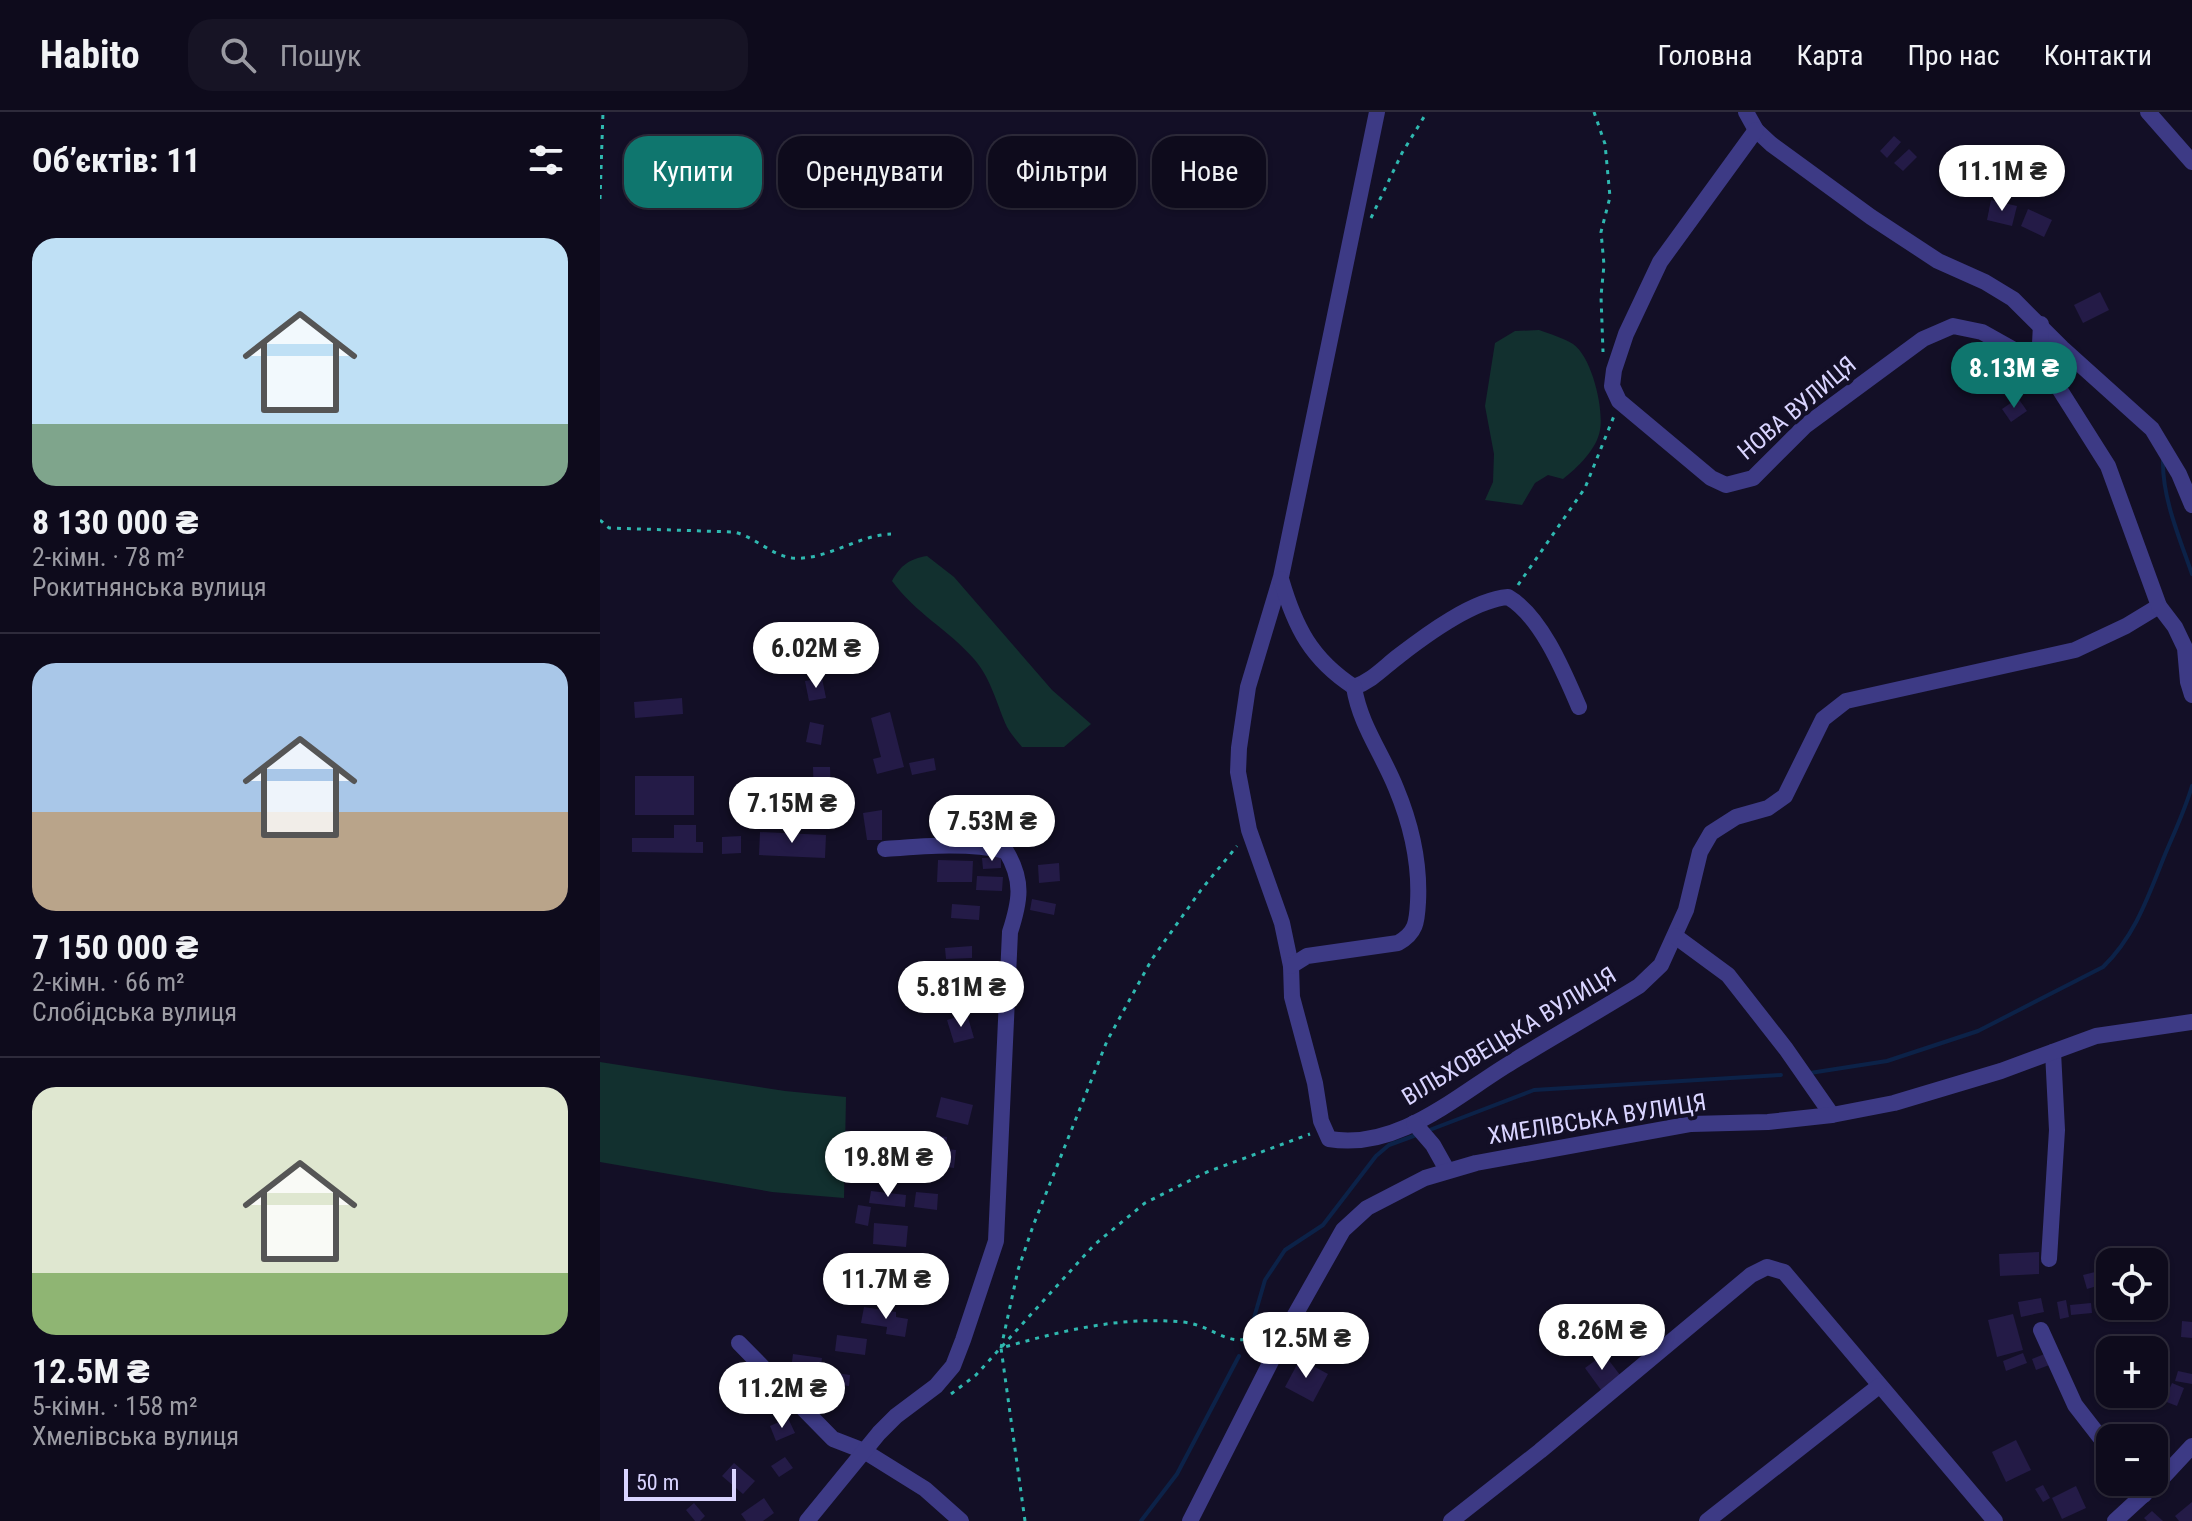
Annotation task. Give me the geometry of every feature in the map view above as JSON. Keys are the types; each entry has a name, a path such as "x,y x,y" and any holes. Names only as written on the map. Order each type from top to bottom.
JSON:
{"street":[{"path":"1324,1128 1292,997 1291,966 1282,923 1249,830 1238,772 1239,748 1248,687 1281,577 1377,112"},
{"path":"1746,112 1756,130 1871,217 1938,261 1985,282 2013,299 2152,429 2179,474 2192,505"},
{"path":"2148,112 2192,162"},
{"path":"1619,401 1612,386 1614,370 1626,334 1660,262 1756,130"},
{"path":"2041,324 2039,364 2060,390 2108,466 2159,606 2175,627 2185,648 2192,695"},
{"name":"НОВА ВУЛИЦЯ","path":"1619,401 1711,478 1726,485 1753,478 1805,426 1923,339 1953,326 1982,332 2039,364"},
{"path":"1281,577 1291,614 1313,652 1333,673 1354,687 1366,731 1396,787 1412,834 1419,887 1417,923 1411,936 1398,943 1307,956 1291,966"},
{"path":"1354,687 1367,682 1452,619 1494,598 1508,597 1529,616 1552,649 1579,707"},
{"name":"ВІЛЬХОВЕЦЬКА ВУЛИЦЯ","path":"1324,1128 1329,1139 1342,1141 1372,1138 1417,1125 1639,986 1661,965 1675,936 1686,910 1700,852 1711,833 1736,817 1768,808 1785,796 1823,719 1846,701 2075,650 2126,626 2159,606"},
{"path":"807,1521 896,1416 936,1386 953,1366 996,1241 1010,932 1020,901 1016,875 1006,851 993,848 921,846 885,849"},
{"path":"1675,936 1728,975 1770,1027 1832,1115"},
{"name":"ХМЕЛІВСЬКА ВУЛИЦЯ","path":"1190,1521 1291,1322 1343,1230 1356,1216 1383,1199 1447,1170 1691,1124 1768,1122 1832,1115 1894,1103 2001,1071 2096,1036 2192,1022"},
{"path":"2049,1259 2057,1130 2053,1052"},
{"path":"1417,1125 1447,1170"},
{"path":"1451,1521 1751,1275 1767,1267 1784,1272 1989,1515 1969,1521"},
{"path":"2041,1330 2075,1405 2096,1432"},
{"path":"739,1343 833,1439 864,1451 925,1489 961,1521"},
{"path":"1707,1521 1879,1386"},
{"path":"2168,1465 2192,1446"},
{"path":"2115,1521 2133,1496"}],"path":[{"path":"600,199 603,112"},
{"path":"1368,224 1402,153 1427,112"},
{"path":"1594,112 1605,144 1610,197 1601,232 1604,265 1601,296 1603,354"},
{"path":"1508,597 1585,488 1619,401"},
{"path":"600,520 609,528 734,532 748,535 769,549 795,558 891,534"},
{"path":"1025,1521 1001,1348 1018,1270 1107,1041 1152,959 1249,830"},
{"path":"948,1395 976,1375 1094,1245 1145,1203 1207,1172 1324,1128"},
{"path":"1001,1348 1073,1328 1118,1322 1186,1322 1226,1339 1239,1341 1251,1340 1272,1327 1291,1322"}],"green space":[{"path":"1539,330 1573,344 1586,360 1598,397 1601,421 1598,437 1591,451 1563,479 1548,475 1535,483 1522,505 1485,500 1493,482 1494,454 1485,406 1495,343 1515,331"},
{"path":"927,556 954,577 1052,690 1091,724 1064,747 1022,747 1007,727 980,666 911,603 892,581 906,564"},
{"path":"600,1062 785,1091 846,1097 844,1198 772,1192 600,1162"}],"building":[{"path":"1894,136 1901,142 1887,158 1880,151"},
{"path":"1909,149 1917,157 1903,171 1894,163"},
{"path":"1991,200 2017,206 2012,226 1987,220"},
{"path":"2028,209 2052,220 2044,237 2021,226"},
{"path":"2100,292 2109,310 2083,323 2074,305"},
{"path":"2018,398 2027,411 2011,422 2002,409"},
{"path":"837,632 838,647 816,649 814,634"},
{"path":"822,678 826,698 809,701 805,681"},
{"path":"682,698 683,714 635,718 634,702"},
{"path":"890,712 904,767 877,774 873,759 881,757 871,718"},
{"path":"810,722 824,725 821,745 806,742"},
{"path":"934,758 936,770 912,775 909,763"},
{"path":"813,767 830,767 831,799 814,800"},
{"path":"635,776 694,776 694,815 635,815"},
{"path":"882,810 882,840 867,840 863,813"},
{"path":"674,825 696,825 696,842 703,842 703,853 632,852 632,838 674,838"},
{"path":"760,832 826,835 825,858 759,855"},
{"path":"741,836 741,853 722,854 722,837"},
{"path":"1001,857 1001,868 983,869 982,858"},
{"path":"938,860 973,861 972,882 937,882"},
{"path":"1059,863 1060,881 1039,883 1038,865"},
{"path":"977,876 1003,877 1002,891 976,890"},
{"path":"1032,899 1056,904 1054,915 1030,910"},
{"path":"952,904 980,906 979,920 951,918"},
{"path":"972,946 972,958 946,959 945,948"},
{"path":"950,978 953,994 929,997 927,981"},
{"path":"967,1014 974,1038 954,1043 947,1020"},
{"path":"941,1097 973,1105 968,1125 936,1117"},
{"path":"916,1133 947,1137 946,1149 956,1150 954,1168 932,1165 934,1153 914,1151"},
{"path":"871,1191 906,1195 905,1207 869,1203"},
{"path":"916,1192 938,1194 937,1210 914,1207"},
{"path":"858,1205 871,1207 868,1226 855,1223"},
{"path":"874,1223 908,1226 906,1247 873,1244"},
{"path":"2039,1252 2039,1274 2000,1276 1999,1254"},
{"path":"2096,1272 2096,1286 2087,1289 2083,1275"},
{"path":"2041,1298 2044,1312 2021,1317 2018,1302"},
{"path":"2066,1300 2069,1317 2060,1319 2057,1302"},
{"path":"2091,1303 2092,1313 2071,1315 2070,1305"},
{"path":"864,1307 896,1312 896,1317 908,1319 905,1337 886,1334 887,1327 861,1323"},
{"path":"2013,1314 2023,1350 1997,1357 1988,1320"},
{"path":"2182,1321 2192,1322 2192,1338 2181,1337"},
{"path":"837,1335 867,1339 865,1355 835,1351"},
{"path":"2023,1353 2027,1363 2006,1371 2003,1361"},
{"path":"2047,1353 2052,1364 2036,1370 2032,1359"},
{"path":"793,1354 822,1358 819,1381 790,1377"},
{"path":"1604,1354 1620,1375 1601,1390 1585,1368"},
{"path":"1300,1359 1328,1374 1313,1402 1285,1387"},
{"path":"2178,1371 2192,1374 2192,1384 2175,1381"},
{"path":"829,1372 850,1375 849,1386 828,1383"},
{"path":"2172,1383 2184,1388 2177,1406 2168,1403"},
{"path":"788,1418 795,1433 776,1441 770,1426"},
{"path":"2016,1440 2031,1470 2006,1482 1992,1452"},
{"path":"785,1457 793,1468 779,1477 771,1466"},
{"path":"734,1463 755,1481 743,1494 722,1476"},
{"path":"2043,1485 2050,1498 2043,1502 2035,1489"},
{"path":"2076,1486 2086,1508 2062,1519 2052,1498"},
{"path":"764,1498 774,1513 763,1521 746,1521 741,1514"},
{"path":"2192,1502 2192,1521 2179,1521 2175,1516"},
{"path":"694,1503 705,1516 700,1521 695,1521 686,1510"},
{"path":"2152,1511 2163,1521 2147,1521 2144,1518"}],"waterway":[{"path":"2163,460 2169,504 2192,574"},
{"path":"1810,1073 1887,1061 1978,1031 2103,967 2124,942 2140,915 2192,786"},
{"path":"1427,1131 1534,1090 1781,1075"},
{"path":"1249,1335 1265,1280 1285,1250 1323,1225 1376,1156 1389,1145 1419,1134"},
{"path":"1141,1521 1177,1474 1239,1356"}]}
